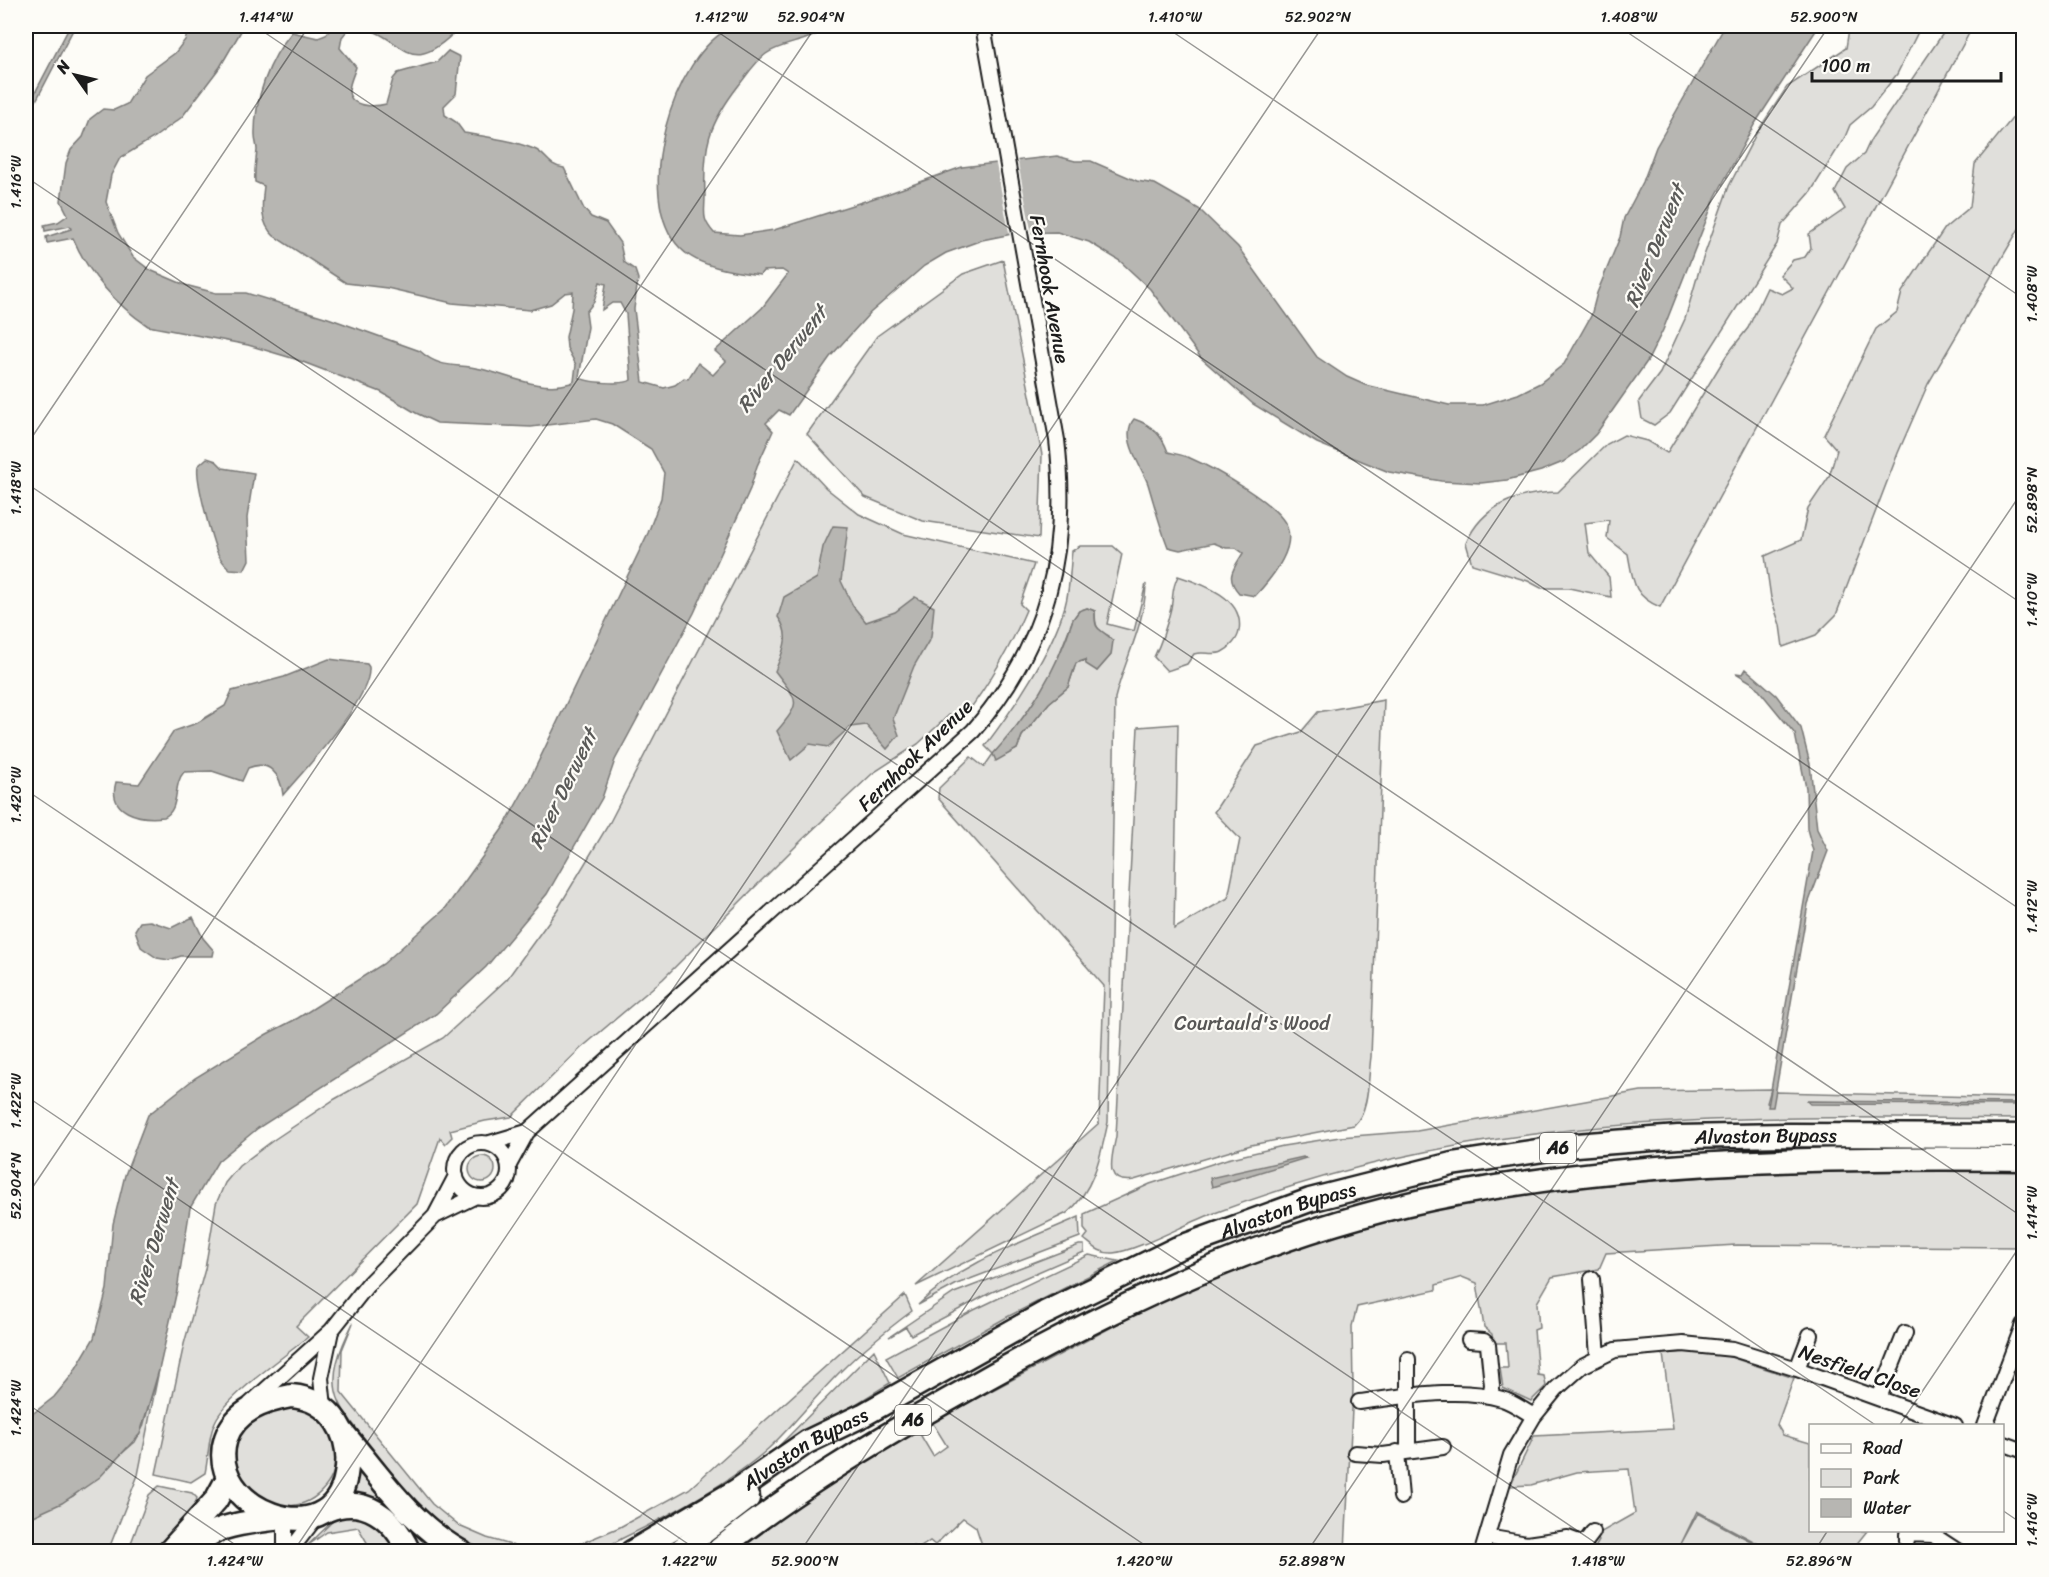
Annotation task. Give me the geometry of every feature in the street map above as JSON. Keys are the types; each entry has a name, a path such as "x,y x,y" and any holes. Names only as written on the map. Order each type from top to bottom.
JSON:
{"highway":[{"name":"Alvaston Bypass","path":"632,1551 736,1491 807,1442 863,1415 1045,1313 1178,1248 1310,1200 1409,1173 1496,1156 1553,1148 1678,1137 1789,1134 2024,1136"},
{"name":"Alvaston Bypass","path":"716,1551 753,1522 870,1444 1047,1345 1186,1277 1255,1250 1336,1224 1453,1194 1576,1176 1788,1161 2024,1159"},
{"path":"284,1518 244,1498 228,1478 224,1463 225,1443 234,1422 243,1412 266,1402 291,1396 303,1397 324,1407 411,1514 429,1531 461,1551"},
{"path":"678,1551 863,1415"},
{"path":"322,1513 339,1495 346,1474 348,1451 344,1434"},
{"path":"169,1551 216,1500 228,1478"},
{"path":"188,1551 201,1539 223,1527 284,1518 301,1520 347,1503 376,1511 396,1528 409,1551"}],"street":[{"name":"Fernhook Avenue","path":"435,1216 474,1197 489,1196 501,1191 509,1179 508,1165 527,1132 973,731 991,710 1022,662 1048,600 1061,532 1062,505 1057,440 983,26"},
{"name":"Fernhook Avenue","path":"243,1412 255,1398 331,1331 369,1283 435,1216 456,1176 456,1159 466,1147 481,1142 490,1143 527,1132"},
{"path":"490,1143 500,1149 508,1165"},
{"path":"456,1176 460,1186 474,1197"},
{"path":"1482,1551 1511,1455 1534,1416 1556,1389 1582,1365 1598,1356 1592,1279"},
{"path":"1985,1424 2024,1325"},
{"name":"Fernhook Avenue","path":"324,1407 321,1378 331,1331"},
{"path":"1879,1398 1905,1334"},
{"path":"1797,1369 1809,1335"},
{"path":"1469,1340 1484,1341 1488,1345 1490,1396"},
{"name":"Nesfield Close","path":"1598,1356 1634,1347 1683,1344 1719,1346 1797,1369 1952,1424"},
{"path":"1886,1344 1899,1350"},
{"path":"1401,1497 1407,1396 1410,1381 1408,1359"},
{"path":"1359,1402 1407,1396 1474,1393 1505,1400 1534,1416"},
{"path":"2004,1444 2024,1451"},
{"path":"1355,1453 1383,1455 1443,1447"},
{"path":"287,1551 322,1513"},
{"path":"284,1518 287,1551"},
{"path":"1487,1537 1527,1544 1568,1538 1585,1547 1593,1532"},
{"path":"1907,1541 1907,1534 1926,1533 1959,1551"}],"green space":[{"path":"1855,26 1921,26 1897,74 1871,107 1850,125 1810,193 1782,225 1777,244 1670,413 1654,425 1642,419 1639,401 1660,373 1685,319 1700,267 1729,186 1756,134 1787,87 1846,48 1849,29"},
{"path":"1948,26 1973,26 1660,607 1639,593 1633,580 1628,554 1607,538 1609,520 1585,523 1589,553 1609,577 1611,597 1569,588 1541,588 1528,581 1472,564 1466,543 1482,519 1503,503 1529,495 1558,492 1607,444 1624,435 1647,441 1667,453 1726,356 1748,328 1767,288 1782,294 1793,288 1780,275 1793,260 1805,257 1811,248 1809,234 1845,209 1835,192 1847,169 1864,154 1871,139"},
{"path":"2023,105 2023,222 1928,384 1898,453 1836,615 1816,635 1783,647 1780,625 1771,598 1765,556 1801,540 1808,508 1829,477 1837,450 1824,435 1876,329 1897,312 1902,292 1945,228 1970,207 1975,164"},
{"path":"1003,260 1042,455 1039,538 923,521 865,497 807,434 877,336 963,274"},
{"path":"798,458 826,488 859,514 903,534 1034,564 1020,604 1026,610 991,678 965,716 949,715 918,744 873,773 803,839 663,979 580,1049 511,1117 450,1130 452,1137 445,1144 440,1138 417,1204 296,1326 308,1337 246,1386 224,1408 214,1424 205,1473 191,1482 156,1474 184,1344 205,1269 216,1204 225,1183 239,1166 335,1099 443,1038 507,979 557,910 610,822"},
{"path":"1080,546 1113,546 1122,554 1107,624 1134,631 1146,584 1142,613 1115,698 1108,1122 1099,1159 1090,1183 1084,1194 1067,1213 916,1286 1099,1123 1104,986 938,798 939,788 971,757 984,767 993,754 985,746 1031,679 1059,623 1068,593 1072,551","holes":["1087,608 1095,611 1097,627 1109,636 1111,655 1097,671 1085,660 1076,663 1068,687 1049,703 1022,736 1017,749 996,760 1051,676 1073,619 1079,611"]},
{"path":"1178,576 1210,588 1229,601 1239,619 1239,631 1233,643 1222,652 1194,654 1187,664 1167,671 1154,657 1166,627"},
{"name":"Courtauld's Wood","path":"1384,700 1371,1057 1366,1102 1359,1119 1354,1125 1251,1145 1134,1180 1117,1178 1113,1173 1112,1160 1116,1136 1138,727 1178,724 1174,929 1228,898 1240,839 1214,812 1257,746 1301,732 1318,712"},
{"path":"1771,1089 1767,1103 1772,1106 1775,1092 2023,1098 2023,1119 1706,1120 1549,1132 1470,1143 1392,1159 1324,1177 1212,1214 1123,1251 1104,1252 1084,1239 1088,1234 1084,1229 1084,1214 1150,1184 1227,1159 1283,1146 1340,1137 1417,1131 1641,1091"},
{"path":"482,1156 491,1160 495,1169 491,1178 482,1182 473,1178 469,1169 473,1160"},
{"path":"1811,1169 2023,1171 2023,1247 1736,1245 1606,1253 1599,1269 1552,1277 1537,1303 1539,1328 1534,1330 1538,1375 1544,1376 1546,1386 1531,1401 1503,1388 1500,1368 1508,1368 1506,1343 1493,1343 1492,1334 1484,1327 1477,1283 1462,1277 1436,1285 1436,1290 1357,1307 1352,1326 1353,1389 1345,1551 984,1551 976,1527 963,1518 935,1545 930,1541 918,1549 913,1546 908,1551 736,1552 801,1502 917,1429 933,1456 947,1446 932,1422 1197,1282 1326,1236 1417,1211 1577,1187"},
{"path":"1079,1217 1080,1237 957,1284 918,1305 954,1277 994,1254"},
{"path":"1084,1245 1084,1252 992,1292 911,1335 906,1327 889,1337 954,1293"},
{"path":"1089,1255 1118,1261 1009,1316 898,1378 886,1357 974,1310"},
{"path":"905,1295 912,1311 851,1361 769,1448 737,1473 679,1509 609,1546 594,1551 555,1553 490,1550 466,1542 452,1534 415,1501 355,1427 338,1399 335,1384 336,1367 342,1347 353,1323 342,1350 341,1392 432,1504 459,1526 487,1538 521,1548 560,1547 582,1543 620,1527 689,1489"},
{"path":"874,1350 890,1383 764,1461"},
{"path":"1702,1351 1721,1354 1794,1378 1777,1425 1783,1435 1809,1443 1809,1532 1866,1532 1851,1551 1772,1551 1697,1511 1681,1544 1698,1513 1769,1551 1593,1551 1599,1541 1596,1535 1635,1513 1629,1469 1577,1472 1531,1485 1510,1486 1534,1436 1673,1429 1663,1354"},
{"path":"159,1370 138,1475 108,1551 26,1552 27,1519 73,1496 135,1442 143,1427"},
{"path":"286,1406 305,1410 321,1421 332,1437 336,1456 332,1475 321,1491 305,1502 286,1506 267,1502 251,1491 240,1475 236,1456 240,1437 251,1421 267,1410"},
{"path":"355,1465 395,1511 442,1551 419,1551 378,1501 352,1492"},
{"path":"159,1486 192,1493 197,1498 195,1505 155,1551 128,1551 149,1495"},
{"path":"352,1516 375,1522 397,1551 372,1551 358,1527 327,1532 307,1546 335,1519"}],"water":[{"name":"River Derwent","path":"763,24 828,26 814,36 773,50 762,57 720,112 710,137 705,163 704,212 705,219 714,233 740,235 774,230 962,167 1057,156 1075,161 1091,161 1137,181 1155,184 1199,209 1238,247 1317,357 1347,377 1365,385 1449,405 1483,405 1518,394 1540,383 1564,364 1591,316 1597,293 1620,237 1624,218 1643,182 1656,147 1725,26 1819,26 1754,125 1715,198 1663,330 1648,360 1596,434 1580,450 1563,462 1541,471 1507,480 1481,483 1441,481 1389,472 1317,443 1253,404 1201,358 1150,289 1120,261 1089,242 1057,232 1017,233 982,240 946,253 924,266 870,313 830,357 789,415 779,410 766,423 773,431 757,466 750,489 694,613 615,760 602,798 547,894 486,967 436,1014 258,1128 218,1161 190,1208 177,1290 159,1370 140,1434 100,1477 62,1503 27,1519 26,1524 26,1419 54,1397 72,1375 94,1338 107,1289 113,1224 125,1175 148,1115 195,1078 298,1018 383,964 445,909 503,828 529,781 648,533 661,498 664,473 651,449 612,424 596,419 531,427 437,423 381,392 295,359 248,345 148,326 125,309 104,287 86,263 73,238 47,243 46,237 71,229 70,226 45,231 44,225 58,222 68,215 61,201 66,163 71,150 83,137 90,119 103,109 114,110 127,104 145,75 175,53 185,40 190,26 244,26 220,67 182,117 120,158 111,175 106,202 118,233 133,257 150,270 185,285 216,293 246,293 328,318 420,351 435,361 449,365 472,367 548,386 571,383 574,381 576,365 567,348 566,337 573,292 565,293 551,304 530,310 452,303 387,288 346,283 274,236 264,219 262,206 264,186 255,182 257,150 255,122 264,81 276,55 292,32 318,38 326,35 332,26 351,26 342,37 340,48 356,67 349,88 350,97 364,105 386,104 393,79 398,73 437,62 448,51 460,57 456,94 444,106 445,115 456,122 464,133 525,146 538,151 558,167 564,168 584,209 591,217 606,223 620,243 624,262 635,270 638,279 634,309 643,382 664,388 675,385 684,378 688,379 698,363 713,375 726,361 715,351 762,308 788,274 782,270 763,271 760,275 739,272 717,268 697,260 680,248 666,225 659,196 659,163 665,129 676,96 692,66 711,42 732,27","holes":["600,282 606,284 602,310 612,303 620,303 626,314 631,380 627,382 597,382 579,377 588,327 586,312 594,302"]},
{"path":"70,26 75,26 26,120 26,110"},
{"path":"352,26 461,26 442,43 427,52 416,54 370,30"},
{"path":"1134,419 1156,431 1168,452 1190,458 1229,478 1272,508 1281,518 1287,527 1289,536 1285,555 1268,582 1255,596 1239,593 1232,583 1232,573 1243,553 1236,548 1226,548 1214,543 1180,550 1168,547 1148,484 1130,443 1130,426"},
{"path":"207,458 216,461 223,468 254,473 247,518 249,560 244,570 230,569 220,558 215,547 198,473 198,466"},
{"path":"833,526 848,527 841,581 853,606 866,622 895,612 915,597 934,607 931,637 914,666 893,719 899,735 887,749 866,725 850,727 828,747 810,744 791,760 777,731 794,707 793,695 775,671 785,644 785,631 778,617 784,597 817,578 823,547"},
{"path":"1087,608 1095,611 1097,627 1113,641 1111,655 1097,671 1086,664 1085,660 1076,663 1068,687 1049,703 1022,736 1017,749 996,761 993,754 1019,723 1050,674 1073,619 1079,611"},
{"path":"329,659 367,664 369,667 367,681 349,715 321,752 283,795 277,775 268,767 255,766 248,768 242,781 212,771 184,772 178,783 173,808 164,817 136,815 128,812 116,801 114,793 116,782 139,784 174,731 197,723 225,706 232,691 284,677"},
{"path":"1746,669 1776,695 1801,728 1810,764 1817,829 1828,851 1808,904 1773,1107 1768,1107 1813,851 1807,829 1806,788 1795,734 1754,684 1736,673 1743,674"},
{"path":"193,917 203,938 214,951 213,956 181,956 169,960 157,958 141,947 135,930 140,922 150,921 171,928"},
{"path":"1807,1101 2023,1103 2024,1105 1810,1104"},
{"path":"1306,1158 1212,1187 1210,1178"}],"pier":[{"path":"1017,158 1032,235 1010,237 995,159"}]}
